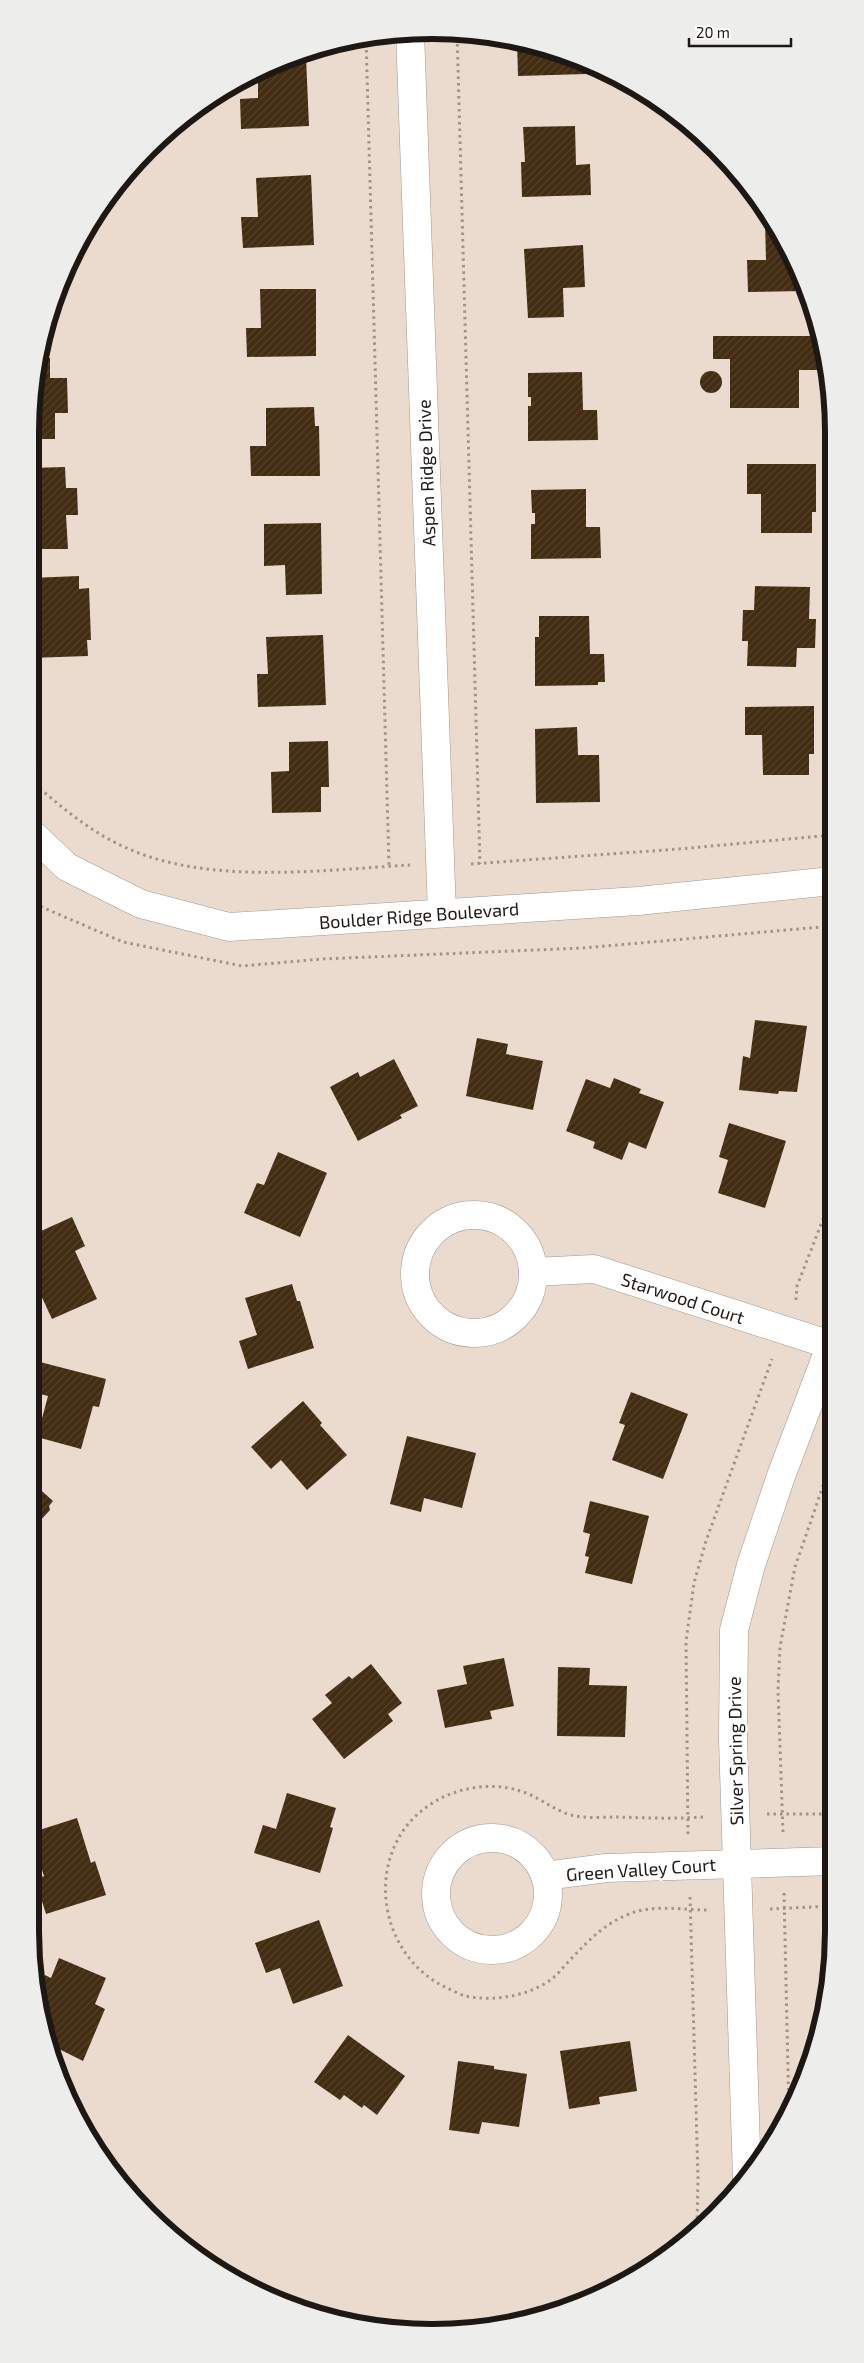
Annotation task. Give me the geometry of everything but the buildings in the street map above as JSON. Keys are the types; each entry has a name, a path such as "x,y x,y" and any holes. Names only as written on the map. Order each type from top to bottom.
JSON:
{"street":[{"name":"Aspen Ridge Drive","path":"410,40 442,913"},
{"name":"Boulder Ridge Boulevard","path":"39,840 67,866 141,904 229,927 638,901 825,883"},
{"path":"470,1216 488,1217 506,1225 520,1237 530,1254 534,1272 530,1292 522,1310 507,1323 488,1331 469,1333 450,1328 433,1316 421,1301 415,1282 416,1262 423,1244 435,1230 451,1220 470,1216"},
{"name":"Starwood Court","path":"534,1272 594,1269 825,1340"},
{"name":"Silver Spring Drive","path":"747,2166 734,1739 734,1630 751,1565 778,1485 825,1361"},
{"name":"Green Valley Court","path":"488,1838 507,1840 523,1848 537,1860 545,1876 548,1895 544,1913 535,1929 521,1942 504,1948 485,1949 467,1944 452,1933 441,1918 436,1901 437,1882 444,1865 455,1852 471,1842 488,1838"},
{"name":"Green Valley Court","path":"545,1876 606,1868 825,1861"}],"path":[{"path":"457,40 480,864"},
{"path":"366,44 389,866"},
{"path":"789,2096 778,1690 780,1647 794,1567 825,1480"}]}
